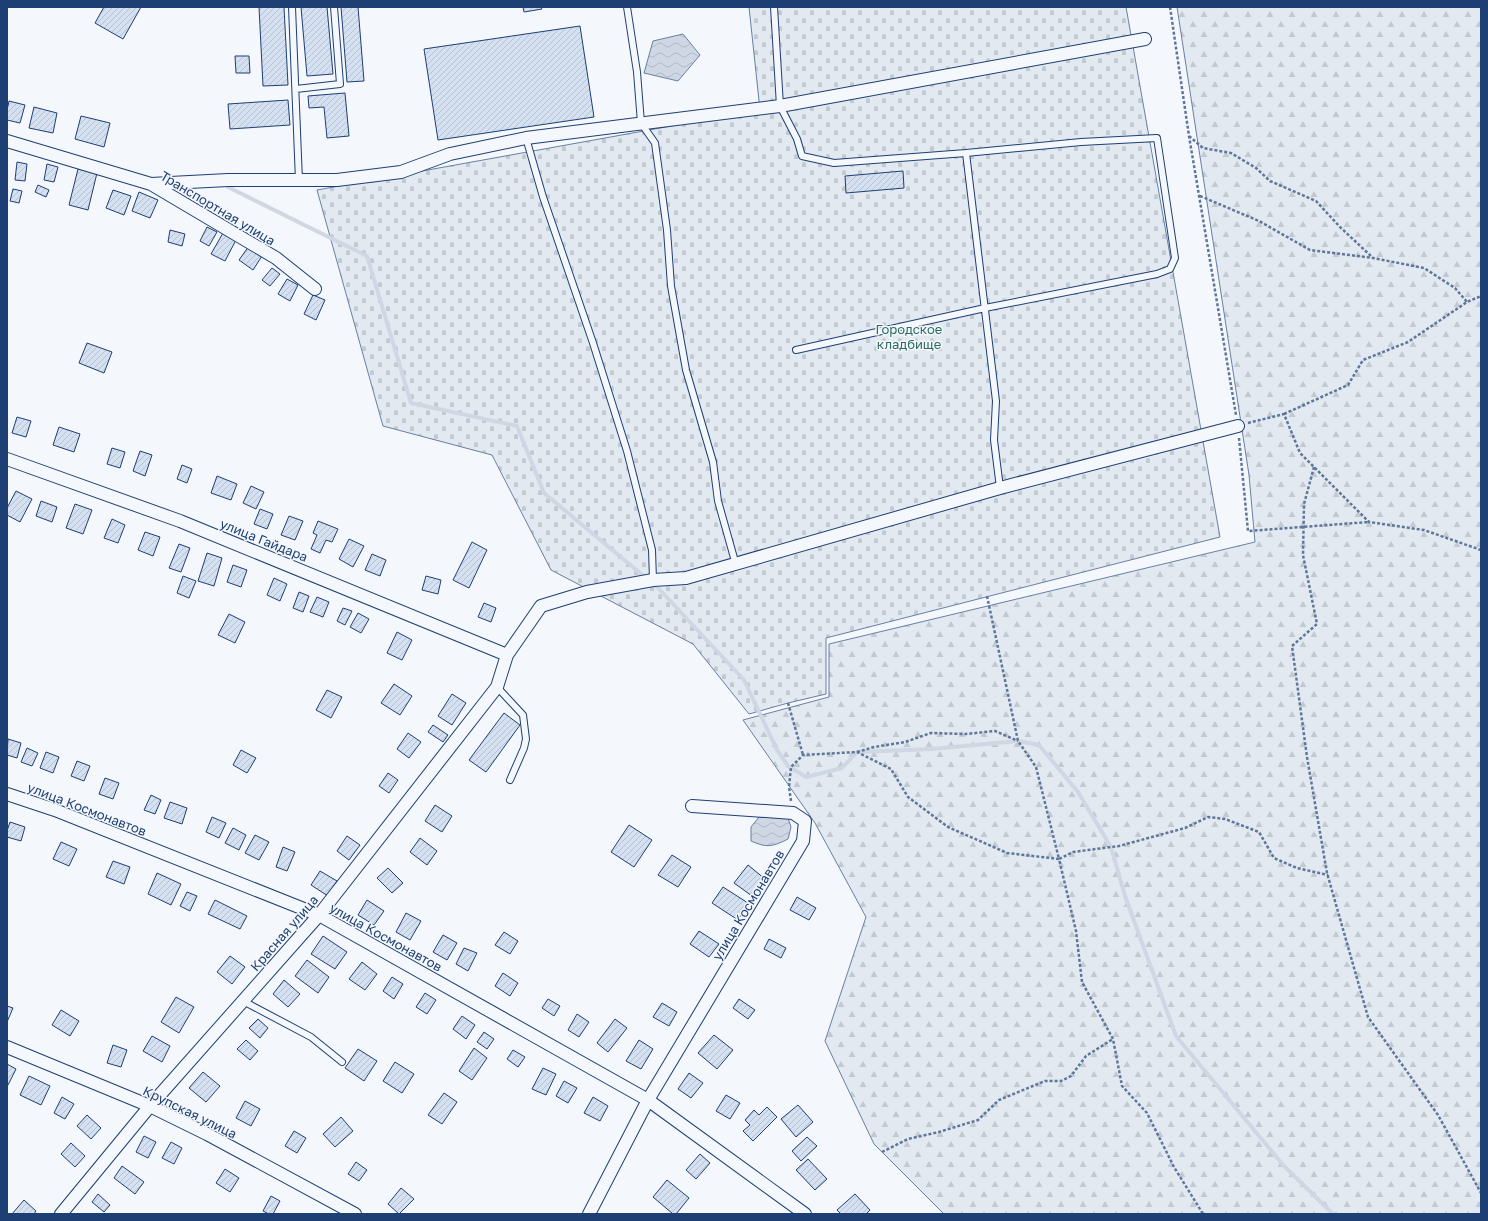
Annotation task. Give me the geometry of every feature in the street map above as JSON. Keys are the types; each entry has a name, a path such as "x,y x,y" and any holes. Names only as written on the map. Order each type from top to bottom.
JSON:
{"street":[{"path":"151,184 228,180 337,180 401,172 450,154 526,138 780,106 1145,39"},
{"name":"Транспортная улица","path":"7,141 151,184 276,258 315,289"},
{"name":"Красная улица","path":"61,1214 150,1106 319,915 497,686 507,655 541,606 587,592 653,580 686,578 736,565 1000,488 1238,426"},
{"name":"улица Гайдара","path":"7,459 180,521 507,655"},
{"name":"улица Космонавтов","path":"7,794 55,810 319,915 648,1100 805,1214"},
{"path":"692,806 793,813"},
{"name":"улица Космонавтов","path":"589,1214 648,1100 803,841 805,821 793,813"},
{"name":"Крупская улица","path":"7,1047 150,1106 207,1134 355,1214"}],"lane":[{"path":"292,7 299,181"},
{"path":"296,89 340,84 334,7"},
{"path":"627,7 637,72 641,123 655,144 667,230 671,286 686,370 714,462 718,501 736,565"},
{"path":"774,7 780,106 797,139 802,156 834,163 966,153 1081,142 1157,138 1175,258 1170,269 1157,274 985,308 796,350"},
{"path":"526,138 543,197 593,343 627,451 652,550 653,580"},
{"path":"966,153 996,401 994,440 1000,488"},
{"path":"497,686 523,715 526,739 524,748 510,780"},
{"path":"243,1001 311,1038 342,1062"}],"path":[{"path":"1170,7 1189,136 1238,426 1248,530 1369,522 1424,530 1481,550"},
{"path":"1189,136 1203,148 1231,153 1256,168 1270,181 1316,201 1340,227 1373,258"},
{"path":"1200,196 1259,221 1310,250 1373,258 1424,268 1456,288 1467,302"},
{"path":"1238,426 1284,414 1348,385 1364,360 1408,342 1467,302 1481,296"},
{"path":"1284,414 1300,453 1369,522"},
{"path":"1314,467 1304,504 1303,555 1317,624 1292,646 1307,757 1328,876 1368,1017 1438,1114 1481,1193"},
{"path":"987,596 1018,741 1036,767 1059,859 1076,931 1082,982 1113,1039 1122,1086 1147,1113 1174,1168 1203,1214"},
{"path":"788,703 803,755"},
{"path":"793,813 789,787 791,768 803,755 857,752 874,747 905,742 931,733 966,734 995,731 1018,741"},
{"path":"857,752 891,770 908,797 948,827 1007,853 1059,859 1073,852 1119,846 1185,828 1208,817 1225,819 1259,832 1274,858 1297,868 1328,876"},
{"path":"882,1152 908,1139 978,1120 999,1100 1045,1081 1061,1081 1071,1076 1086,1056 1113,1039"}],"green space":[{"name":"Городское кладбище","path":"749,7 1126,7 1220,537 826,638 826,694 749,714 693,644 551,570 492,455 383,426 317,190 760,110"},
{"path":"1177,7 1481,7 1481,1214 944,1214 874,1144 825,1041 866,917 815,823 743,720 829,697 829,644 1255,542 1249,475"}],"water":[{"path":"683,34 700,55 678,81 644,73 653,41"},
{"path":"759,817 788,818 791,827 788,839 770,846 761,845 751,841 751,827"}],"building":[{"path":"104,7 141,7 123,39 95,23"},
{"path":"259,7 284,7 288,85 263,86"},
{"path":"301,7 327,7 333,74 307,76"},
{"path":"341,7 358,7 364,81 347,82"},
{"path":"523,7 541,7 542,9 524,12"},
{"path":"580,26 594,117 438,140 424,49"},
{"path":"235,56 249,56 250,73 236,73"},
{"path":"345,93 349,136 327,138 324,107 309,108 308,96"},
{"path":"288,100 290,125 230,129 228,104"},
{"path":"9,101 25,105 20,123 7,120"},
{"path":"34,107 57,113 53,133 29,128"},
{"path":"81,116 110,123 104,147 75,139"},
{"path":"17,162 27,164 25,181 15,180"},
{"path":"47,164 58,167 54,182 44,180"},
{"path":"78,169 97,173 88,210 69,205"},
{"path":"903,171 904,188 846,193 845,176"},
{"path":"38,185 49,190 46,197 35,192"},
{"path":"13,189 22,191 19,203 10,201"},
{"path":"113,190 131,196 124,215 106,208"},
{"path":"139,192 158,200 150,218 132,211"},
{"path":"207,227 217,232 209,246 200,241"},
{"path":"170,230 185,234 182,246 168,242"},
{"path":"223,233 236,240 225,261 211,254"},
{"path":"249,246 262,256 253,270 239,260"},
{"path":"272,268 280,274 270,286 262,280"},
{"path":"287,279 298,285 290,301 278,294"},
{"path":"313,295 325,300 316,320 304,314"},
{"path":"87,343 112,352 104,373 79,363"},
{"path":"17,417 31,421 26,437 12,433"},
{"path":"59,427 80,434 74,452 53,445"},
{"path":"112,448 125,452 120,468 107,464"},
{"path":"140,451 152,455 145,476 133,471"},
{"path":"182,465 192,469 187,483 177,479"},
{"path":"217,476 237,484 231,500 211,493"},
{"path":"251,486 264,492 256,509 243,503"},
{"path":"16,491 32,499 20,522 7,515 7,508"},
{"path":"41,501 57,507 52,522 36,516"},
{"path":"75,504 92,510 83,534 66,528"},
{"path":"260,509 273,514 267,529 254,524"},
{"path":"289,516 303,521 295,540 281,535"},
{"path":"112,519 125,525 118,543 104,538"},
{"path":"318,521 338,529 332,542 326,540 320,553 311,549 317,535 313,533"},
{"path":"145,532 160,537 153,556 138,550"},
{"path":"349,539 364,546 353,567 339,559"},
{"path":"472,542 487,550 469,588 453,580"},
{"path":"179,544 190,548 181,572 169,568"},
{"path":"207,553 222,558 214,586 198,581"},
{"path":"372,554 386,560 380,576 365,570"},
{"path":"233,565 247,570 241,587 227,582"},
{"path":"183,576 196,581 189,598 177,593"},
{"path":"426,576 441,580 438,594 422,590"},
{"path":"274,578 287,584 280,601 267,595"},
{"path":"299,592 309,596 303,612 293,608"},
{"path":"317,597 329,602 323,617 310,612"},
{"path":"484,603 496,608 491,622 478,617"},
{"path":"343,608 352,611 345,625 337,621"},
{"path":"358,613 369,619 361,633 350,627"},
{"path":"229,614 245,622 235,643 218,635"},
{"path":"397,632 412,640 402,660 387,653"},
{"path":"394,684 412,696 400,715 381,703"},
{"path":"327,690 342,697 331,718 316,710"},
{"path":"452,694 466,703 452,725 438,716"},
{"path":"504,713 520,725 486,772 469,760"},
{"path":"433,725 448,735 443,742 428,732"},
{"path":"408,733 421,742 409,758 397,749"},
{"path":"8,739 21,743 17,758 7,755"},
{"path":"27,748 38,753 32,766 21,762"},
{"path":"241,750 256,758 247,773 233,765"},
{"path":"46,752 59,757 53,773 40,768"},
{"path":"77,761 90,766 84,781 71,776"},
{"path":"388,773 398,780 389,793 379,786"},
{"path":"105,778 119,783 113,799 99,794"},
{"path":"151,795 161,800 155,814 144,810"},
{"path":"170,802 187,808 182,824 164,818"},
{"path":"435,805 452,816 442,832 425,821"},
{"path":"212,817 226,823 219,838 206,832"},
{"path":"10,822 25,827 21,841 7,837"},
{"path":"629,825 652,840 634,867 611,852"},
{"path":"233,828 246,835 239,850 225,843"},
{"path":"255,835 269,842 259,860 245,853"},
{"path":"347,836 360,845 349,860 337,851"},
{"path":"420,838 437,851 427,865 410,852"},
{"path":"61,842 77,849 69,866 53,859"},
{"path":"283,847 295,852 287,871 276,867"},
{"path":"672,855 691,867 678,887 658,875"},
{"path":"113,861 130,867 124,884 106,877"},
{"path":"748,865 765,879 752,896 734,883"},
{"path":"388,868 403,883 392,893 377,878"},
{"path":"320,871 337,881 328,896 311,885"},
{"path":"157,873 181,884 171,905 148,894"},
{"path":"723,887 748,903 738,920 712,903"},
{"path":"187,892 197,896 190,911 180,906"},
{"path":"797,897 816,908 809,920 790,910"},
{"path":"215,900 247,916 240,929 208,914"},
{"path":"367,900 384,911 374,925 358,915"},
{"path":"406,913 421,921 410,940 396,932"},
{"path":"699,931 719,944 709,957 690,944"},
{"path":"504,932 518,941 510,954 495,945"},
{"path":"443,935 457,943 447,960 433,952"},
{"path":"323,936 347,952 335,969 311,954"},
{"path":"769,939 786,948 781,958 764,949"},
{"path":"464,948 477,953 468,971 456,964"},
{"path":"230,956 245,967 232,984 217,972"},
{"path":"307,960 329,977 318,993 295,976"},
{"path":"362,962 377,974 365,990 349,979"},
{"path":"503,973 518,983 510,996 495,986"},
{"path":"392,977 403,984 394,999 383,991"},
{"path":"284,980 300,994 288,1007 273,994"},
{"path":"425,993 436,1000 427,1014 416,1007"},
{"path":"176,997 194,1007 179,1033 161,1022"},
{"path":"548,999 560,1006 554,1016 542,1008"},
{"path":"739,999 755,1010 748,1019 733,1008"},
{"path":"662,1003 677,1012 669,1026 653,1017"},
{"path":"7,1006 13,1008 7,1022"},
{"path":"61,1010 79,1021 70,1036 52,1025"},
{"path":"577,1014 589,1022 579,1037 568,1030"},
{"path":"462,1016 475,1025 466,1039 453,1029"},
{"path":"258,1019 268,1028 260,1038 249,1028"},
{"path":"615,1019 627,1028 608,1052 597,1043"},
{"path":"484,1032 494,1039 487,1049 477,1042"},
{"path":"714,1035 733,1050 717,1069 698,1053"},
{"path":"152,1036 170,1046 162,1062 143,1051"},
{"path":"246,1040 258,1051 250,1060 237,1049"},
{"path":"639,1040 653,1049 641,1069 626,1061"},
{"path":"113,1045 127,1050 121,1067 107,1063"},
{"path":"474,1048 487,1058 472,1080 459,1071"},
{"path":"358,1049 377,1061 364,1081 345,1068"},
{"path":"513,1050 525,1057 518,1067 507,1059"},
{"path":"395,1062 414,1074 402,1093 383,1081"},
{"path":"7,1064 16,1069 8,1085 7,1085"},
{"path":"543,1068 556,1074 546,1095 532,1089"},
{"path":"203,1072 220,1086 206,1102 189,1088"},
{"path":"689,1073 703,1083 691,1098 678,1089"},
{"path":"29,1076 50,1086 41,1105 20,1095"},
{"path":"564,1081 577,1088 568,1103 556,1096"},
{"path":"444,1093 457,1102 442,1124 428,1115"},
{"path":"726,1095 740,1103 730,1119 716,1111"},
{"path":"62,1097 74,1104 65,1119 54,1113"},
{"path":"593,1097 608,1106 600,1121 584,1113"},
{"path":"245,1101 260,1109 251,1126 236,1118"},
{"path":"798,1105 813,1122 796,1137 781,1119"},
{"path":"767,1107 777,1117 753,1141 743,1131 750,1125 745,1120 754,1110 759,1115"},
{"path":"87,1115 101,1128 91,1139 77,1126"},
{"path":"341,1117 353,1131 335,1147 323,1134"},
{"path":"294,1131 306,1138 297,1153 285,1146"},
{"path":"144,1136 156,1142 148,1158 136,1152"},
{"path":"807,1137 817,1146 801,1161 792,1151"},
{"path":"171,1142 182,1148 174,1164 162,1158"},
{"path":"71,1143 85,1156 75,1167 61,1154"},
{"path":"700,1154 710,1163 696,1179 686,1170"},
{"path":"808,1159 827,1179 815,1190 796,1170"},
{"path":"356,1162 367,1170 359,1181 348,1174"},
{"path":"122,1166 144,1182 135,1194 114,1178"},
{"path":"225,1169 239,1178 230,1192 216,1183"},
{"path":"667,1180 689,1198 676,1214 673,1214 653,1197"},
{"path":"401,1188 414,1199 399,1214 388,1204"},
{"path":"98,1194 110,1205 104,1212 92,1202"},
{"path":"855,1194 870,1210 866,1214 841,1214 837,1210"},
{"path":"271,1196 280,1201 273,1214 269,1214 263,1211"},
{"path":"24,1200 36,1211 34,1214 12,1214"}],"waterway":[{"path":"228,187 367,256 411,403 517,426 544,493 646,578"},
{"path":"651,583 659,589 744,680 777,750 788,766 806,777 842,768 857,752 932,749 1018,741 1039,745 1078,792 1111,847 1125,896 1176,1036 1284,1166 1333,1214"}]}
